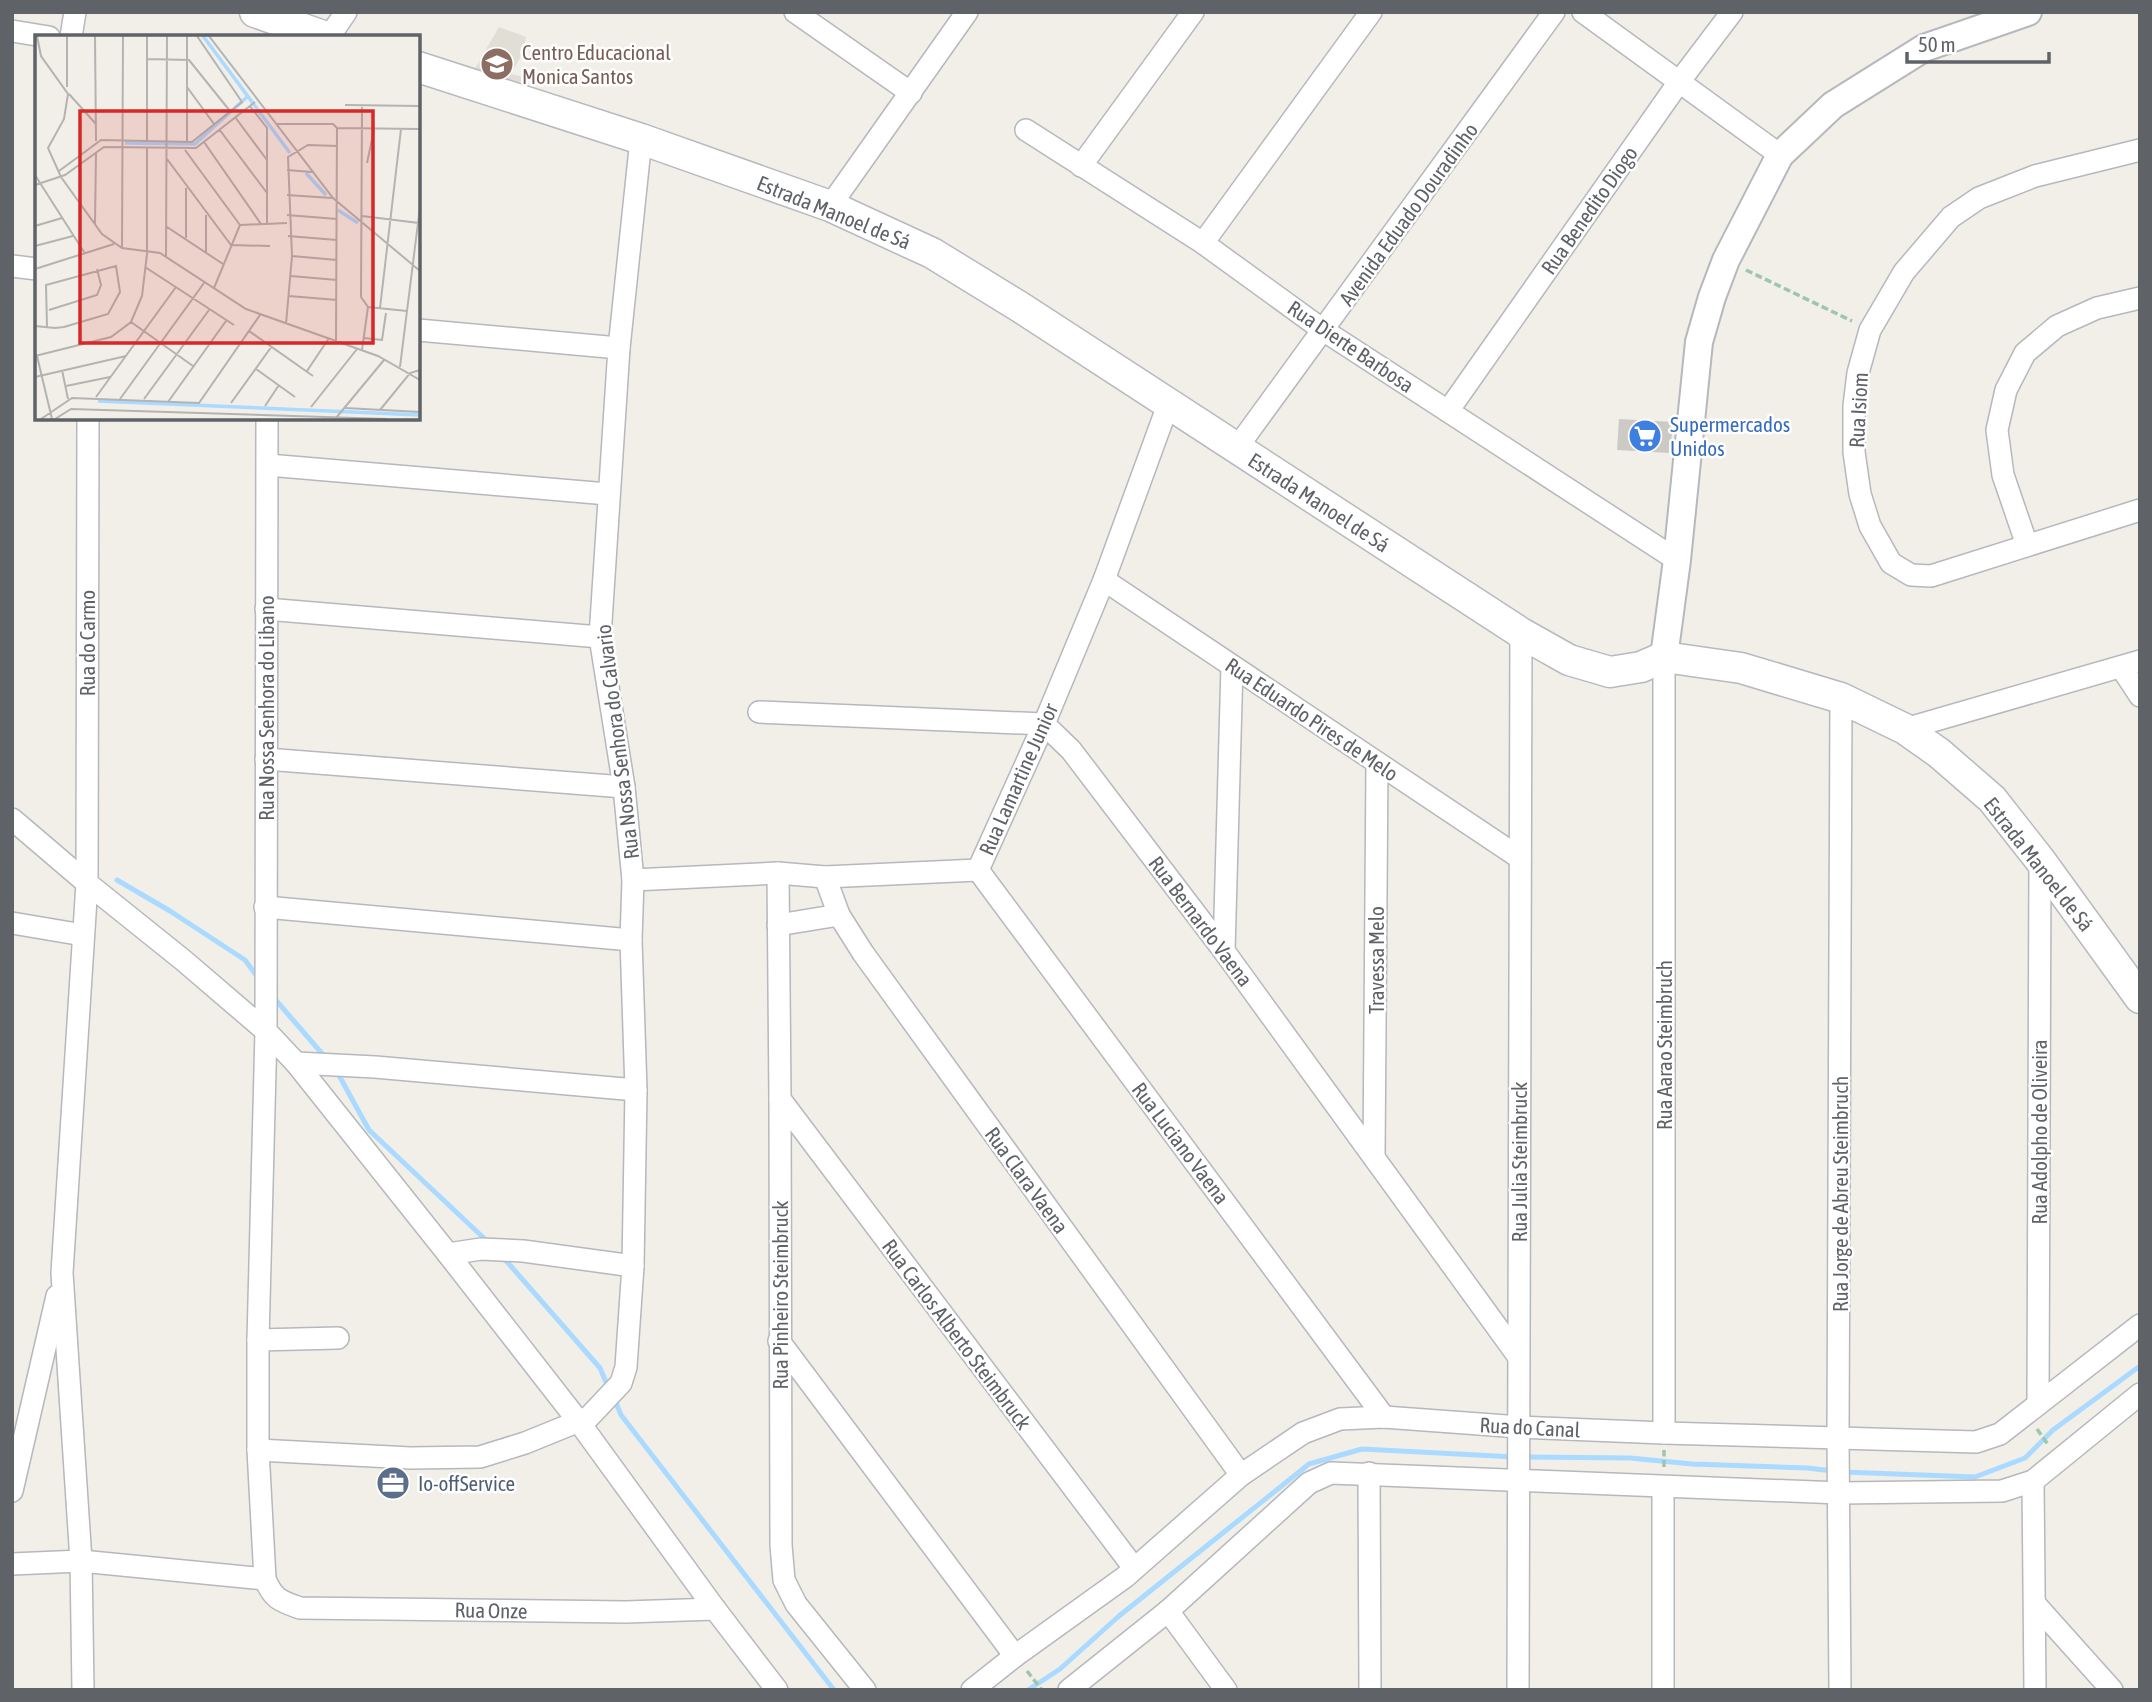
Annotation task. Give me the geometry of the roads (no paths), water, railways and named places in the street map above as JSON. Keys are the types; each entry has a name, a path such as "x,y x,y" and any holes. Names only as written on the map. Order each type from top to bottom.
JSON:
{"main road":[{"path":"266,22 320,35"},
{"name":"Estrada Manoel de Sá","path":"420,68 641,139 830,206 932,253 1020,307 1521,634 1569,660 1610,672 1642,667 1664,657 1741,668 1841,698 1905,729 1939,753 1992,799 2040,860 2140,998"}],"street":[{"path":"71,35 75,12"},
{"path":"329,35 346,12"},
{"path":"795,12 911,93"},
{"path":"830,206 967,12"},
{"path":"1081,166 1193,12"},
{"path":"1203,243 1371,12"},
{"name":"Avenida Eduado Douradinho","path":"1236,449 1554,12"},
{"path":"1583,12 1780,155"},
{"name":"Rua Benedito Diogo","path":"1448,411 1679,82 1732,12"},
{"path":"1664,657 1677,560 1699,342 1726,260 1780,155 1833,105 1924,48 2028,12"},
{"path":"12,31 36,35"},
{"name":"Rua Dierte Barbosa","path":"1026,130 1203,243 1323,330 1677,560"},
{"name":"Rua Nossa Senhora do Calvario","path":"584,1420 621,1383 626,1367 633,1266 636,1090 631,940 633,880 624,787 600,637 619,348 641,139"},
{"name":"Rua Isiom","path":"2140,150 2035,176 1979,198 1951,217 1904,272 1870,330 1858,373 1854,407 1854,452 1860,494 1870,526 1891,563 1911,575 1931,576 2140,510"},
{"path":"12,266 35,269"},
{"path":"2027,545 2003,475 1997,430 2006,390 2025,353 2057,326 2097,308 2140,298"},
{"path":"420,330 619,348"},
{"name":"Rua Lamartine Junior","path":"633,880 778,873 825,877 978,870 1044,724 1104,580 1168,405"},
{"name":"Rua do Carmo","path":"62,1273 87,876 88,420"},
{"name":"Rua Nossa Senhora do Libano","path":"267,420 266,1031 258,1450 268,1586"},
{"path":"268,465 608,494"},
{"name":"Rua Eduardo Pires de Melo","path":"1104,580 1520,858"},
{"path":"266,609 600,637"},
{"name":"Rua Julia Steimbruck","path":"1518,1690 1521,634"},
{"name":"Rua Aarao Steimbruch","path":"1664,657 1664,1439"},
{"path":"1905,729 2130,664 2140,696"},
{"path":"1224,951 1232,666"},
{"name":"Rua Jorge de Abreu Steimbruch","path":"1840,1690 1838,1442 1841,698"},
{"path":"759,712 1044,724"},
{"name":"Rua Bernardo Vaena","path":"1044,724 1071,750 1224,951 1518,1356"},
{"path":"266,759 624,787"},
{"name":"Travessa Melo","path":"1374,1157 1377,763"},
{"path":"12,819 87,876 266,1031 296,1063 584,1420 715,1609 777,1690"},
{"name":"Rua Adolpho de Oliveira","path":"2038,1404 2040,860"},
{"name":"Rua Luciano Vaena","path":"978,870 1384,1417"},
{"name":"Rua Pinheiro Steimbruck","path":"778,873 780,1545 784,1580 796,1604 865,1690"},
{"name":"Rua Clara Vaena","path":"825,877 839,915 863,953 1241,1475"},
{"path":"265,907 631,940"},
{"path":"778,925 839,915"},
{"path":"12,923 83,935"},
{"path":"296,1063 375,1067 636,1090"},
{"name":"Rua Carlos Alberto Steimbruck","path":"780,1099 1134,1568"},
{"path":"448,1254 481,1249 523,1251 633,1266"},
{"path":"12,1491 62,1273"},
{"path":"62,1273 81,1561 83,1690"},
{"name":"Rua do Canal","path":"972,1690 1019,1662 1125,1577 1241,1475 1303,1433 1340,1419 1384,1417 1520,1432 1664,1439 1976,1442 2000,1434 2027,1415 2140,1325"},
{"path":"258,1340 338,1338"},
{"path":"779,1340 1019,1662"},
{"path":"1069,1690 1168,1611 1309,1483 1331,1474 1664,1478 1840,1489 2002,1491 2033,1481 2140,1394"},
{"path":"258,1450 410,1458 480,1457 584,1420"},
{"path":"1369,1474 1370,1690"},
{"path":"1663,1690 1664,1478"},
{"path":"2033,1481 2035,1690"},
{"name":"Rua Onze","path":"12,1564 81,1561 268,1586 283,1603 300,1608 626,1612 715,1609"},
{"path":"2035,1604 2112,1690"},
{"path":"1168,1611 1226,1690"}],"waterway":[{"path":"117,880 245,960 259,979"},
{"path":"274,998 325,1057"},
{"path":"336,1070 369,1130 488,1242"},
{"path":"502,1256 600,1368 609,1389"},
{"path":"1843,1472 1975,1477 2025,1458 2053,1430 2140,1366"},
{"path":"614,1398 621,1415 834,1690"},
{"path":"1028,1690 1060,1669 1119,1616 1309,1464 1362,1449 1515,1457"},
{"path":"1525,1457 1630,1458 1833,1471"}],"place":[{"name":"Centro Educacional Monica Santos","path":"497,64"},
{"name":"Supermercados Unidos","path":"1645,436"},
{"name":"Io-offService","path":"393,1483"}]}
